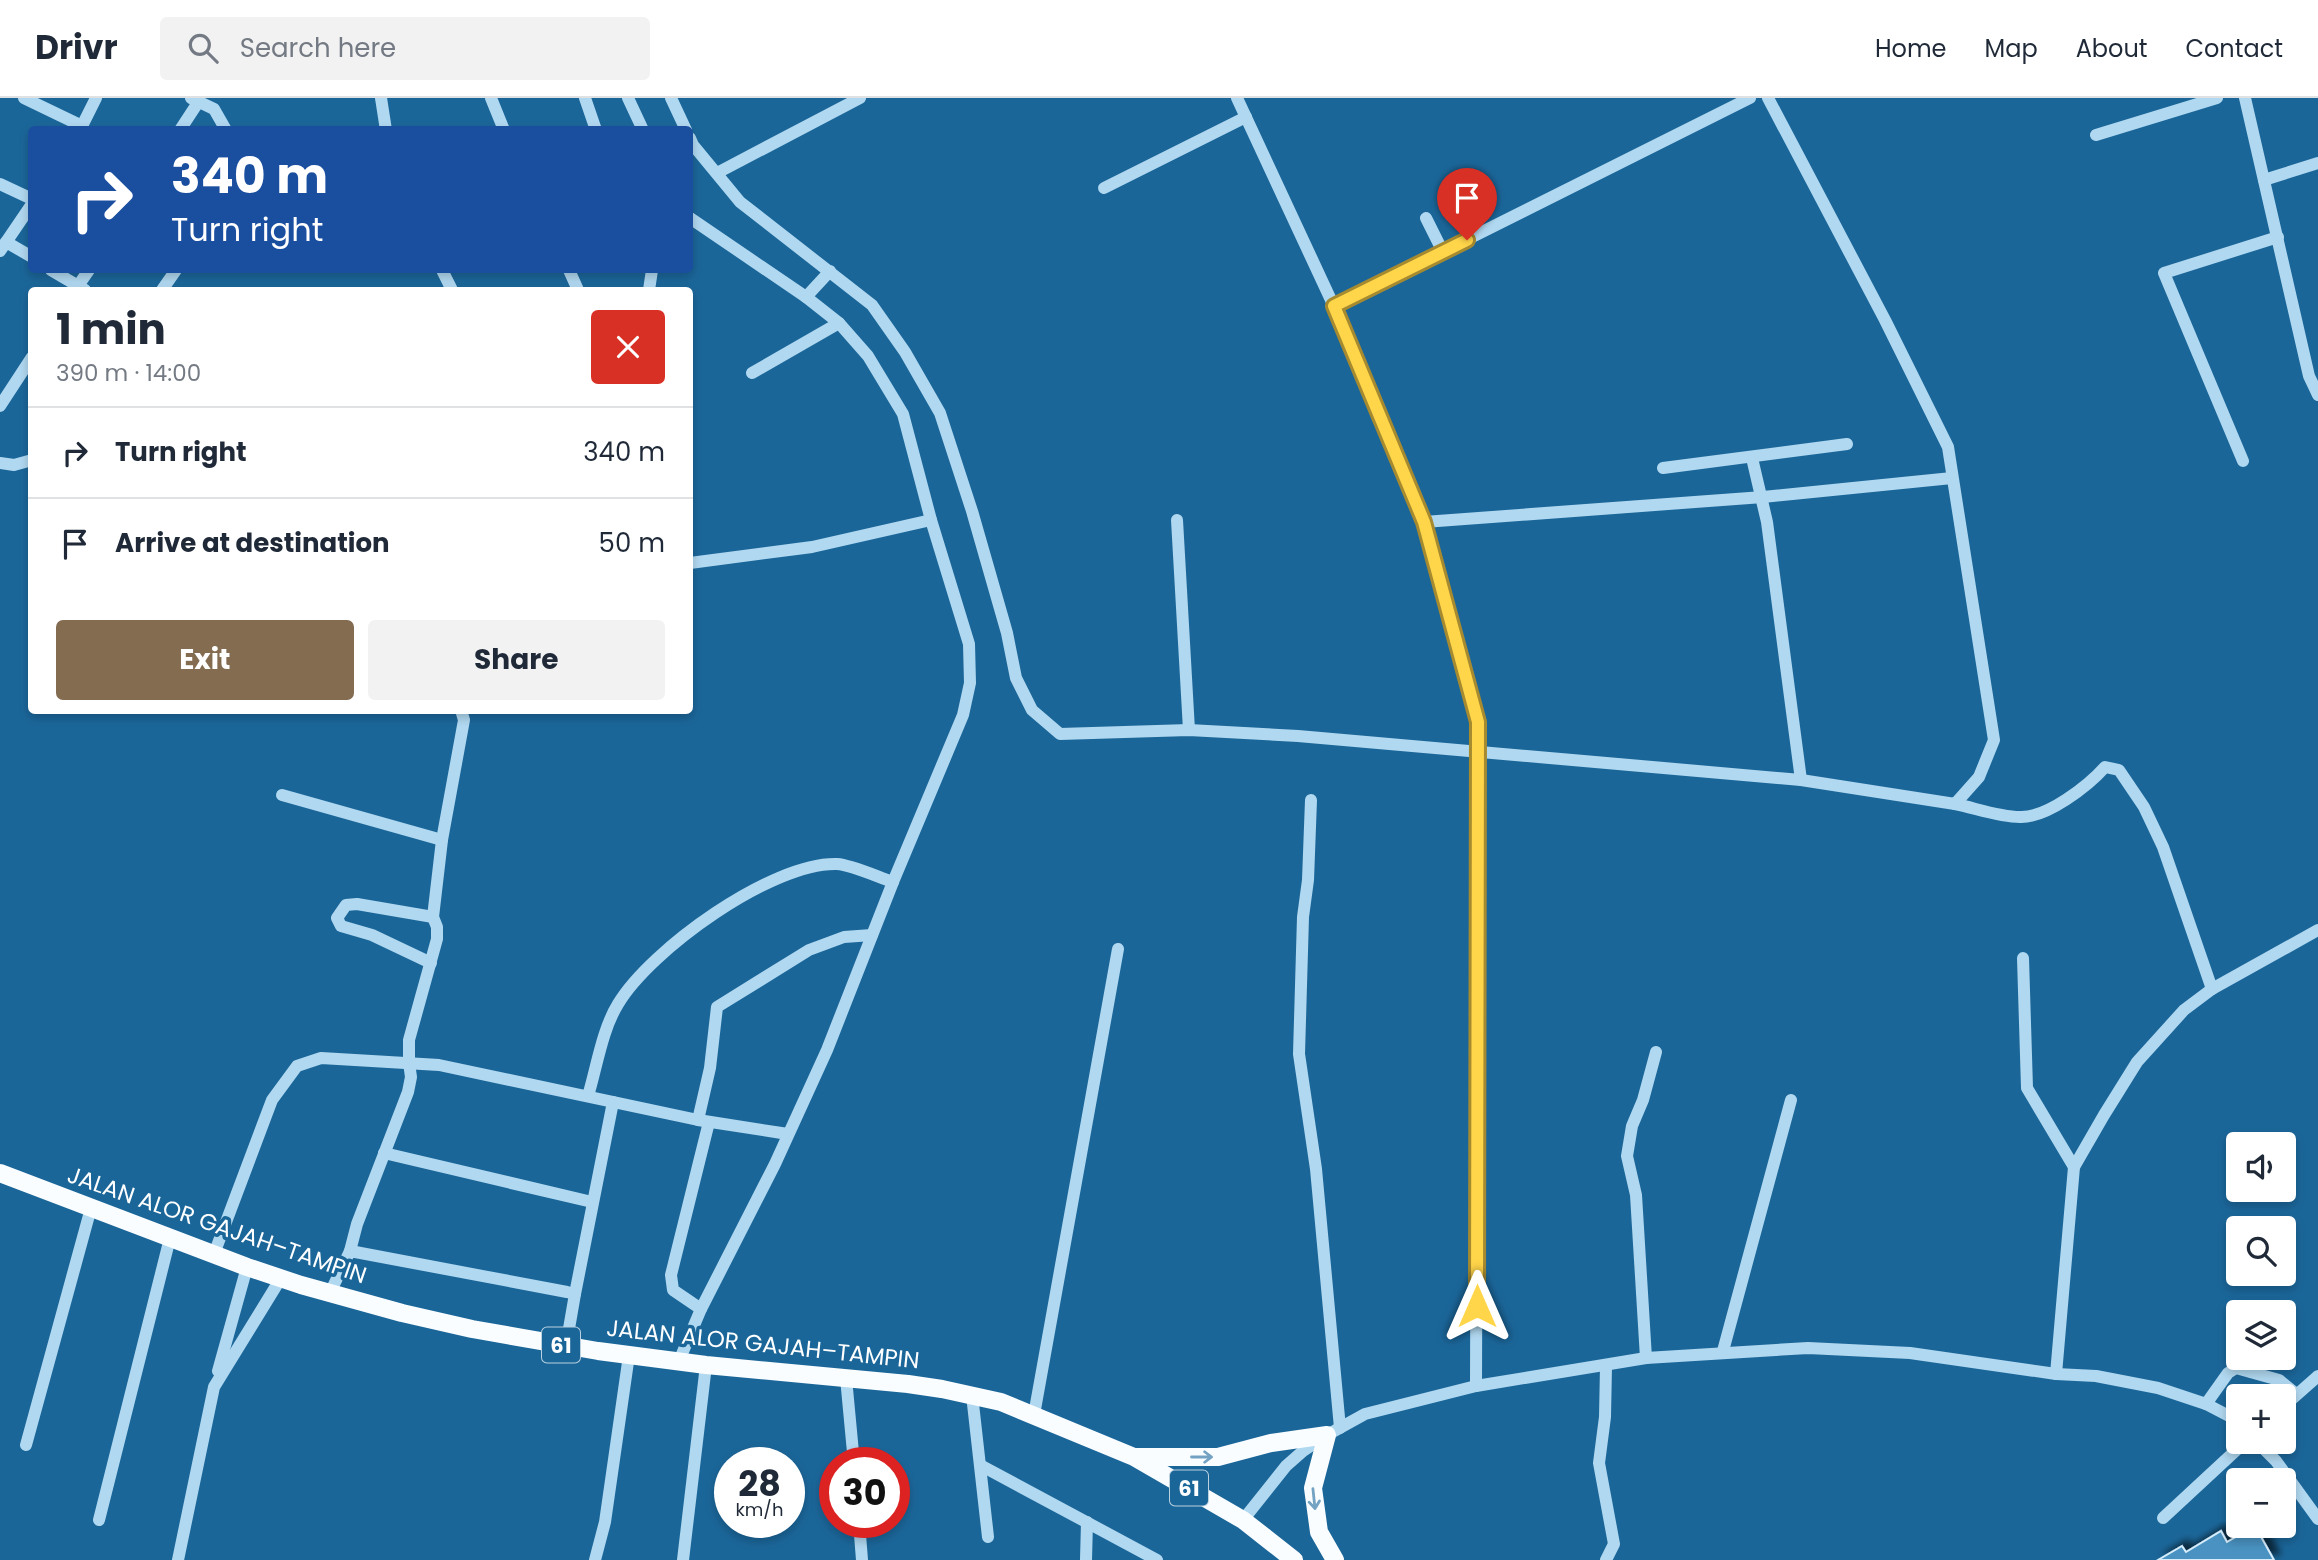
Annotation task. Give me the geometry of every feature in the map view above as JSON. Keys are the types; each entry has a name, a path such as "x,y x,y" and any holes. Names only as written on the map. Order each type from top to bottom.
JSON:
{"main road":[{"name":"JALAN ALOR GAJAH–TAMPIN","path":"0,1173 247,1267 330,1293 461,1326 629,1355 908,1384 1001,1402 1134,1457 1243,1520 1294,1560"},
{"path":"1134,1457 1218,1457 1333,1431"},
{"path":"1333,1431 1312,1488 1319,1532 1335,1560"}],"street":[{"path":"24,98 79,126"},
{"path":"82,126 96,98"},
{"path":"381,98 385,126"},
{"path":"491,98 502,126"},
{"path":"585,98 595,126"},
{"path":"628,98 641,126"},
{"path":"671,98 684,126"},
{"path":"717,173 860,98"},
{"path":"1237,98 1334,306 1424,522 1478,722 1476,1386"},
{"path":"1334,306 1750,98"},
{"path":"1769,98 1948,447 1994,740 1979,777 1955,804"},
{"path":"2096,135 2217,98"},
{"path":"2245,98 2309,376 2318,395"},
{"path":"182,126 195,100 214,109 224,126"},
{"path":"1104,188 1246,117"},
{"path":"693,145 740,202 872,304 905,352 940,413 1007,633 1016,678 1032,710 1060,734 1189,730 1298,736 1478,754 1801,780 1955,804 2022,818 2046,810 2073,795 2105,767 2119,770 2144,807 2163,847 2212,989"},
{"path":"2263,180 2318,163"},
{"path":"0,184 28,197"},
{"path":"28,210 3,247 28,256"},
{"path":"1426,218 1443,252"},
{"path":"679,1361 701,1309 827,1050 963,715 970,683 969,644 902,414 869,356 839,323 806,297 693,220"},
{"path":"2243,461 2164,273 2278,237"},
{"path":"806,297 830,271"},
{"path":"55,273 76,287"},
{"path":"752,373 839,323"},
{"path":"0,406 28,363"},
{"path":"1662,468 1847,444"},
{"path":"1752,458 1763,497 1801,780"},
{"path":"0,463 14,465 28,461"},
{"path":"1424,522 1763,497 1952,478"},
{"path":"693,563 812,547 931,520"},
{"path":"1177,520 1189,730"},
{"path":"330,1293 350,1251 357,1224 408,1092 411,1077 410,1040 437,939 437,927 433,917 442,840 464,720 462,714"},
{"path":"282,795 442,840"},
{"path":"1311,800 1298,1054 1316,1169 1333,1431"},
{"path":"588,1096 616,1007 633,980 677,941 745,894 800,870 838,864 893,882"},
{"path":"431,963 372,935 341,926 337,918 346,905 357,904 433,917"},
{"path":"2056,1374 2074,1167 2137,1062 2183,1010 2212,989 2318,930"},
{"path":"701,1309 673,1290 671,1275 704,1121 717,1007 809,950 844,937 872,935"},
{"path":"1034,1415 1118,949"},
{"path":"2023,958 2027,1088 2074,1167"},
{"path":"1646,1358 1636,1195 1627,1156 1632,1126 1643,1100 1656,1052"},
{"path":"214,1254 272,1100 297,1066 321,1058 439,1065 704,1121 788,1134"},
{"path":"1723,1351 1791,1100"},
{"path":"566,1346 613,1102"},
{"path":"384,1153 592,1202"},
{"path":"26,1445 91,1208"},
{"path":"99,1520 170,1238"},
{"path":"350,1251 575,1294"},
{"path":"178,1560 214,1387 247,1267"},
{"path":"214,1387 281,1278"},
{"path":"1243,1520 1286,1466 1333,1431 1366,1414 1476,1386 1646,1358 1723,1351 1808,1348 1910,1353 2056,1374 2095,1376 2158,1388 2206,1404 2226,1414"},
{"path":"595,1560 605,1522 629,1355"},
{"path":"683,1560 706,1365"},
{"path":"1605,1366 1605,1417 1599,1463 1614,1544 1606,1560"},
{"path":"2206,1404 2228,1373 2236,1368 2279,1380 2297,1394 2318,1376"},
{"path":"846,1378 852,1447"},
{"path":"972,1395 988,1536"},
{"path":"2163,1518 2232,1454"},
{"path":"2269,1454 2318,1519"},
{"path":"980,1465 1157,1560"},
{"path":"1086,1560 1087,1522"},
{"path":"860,1538 862,1560"}],"building":[{"path":"2221,1531 2227,1542 2234,1538 2262,1538 2274,1560 2158,1560 2182,1546 2186,1552"}],"route":[{"path":"1467,240 1334,306 1424,522 1478,722 1477,1306"}]}
